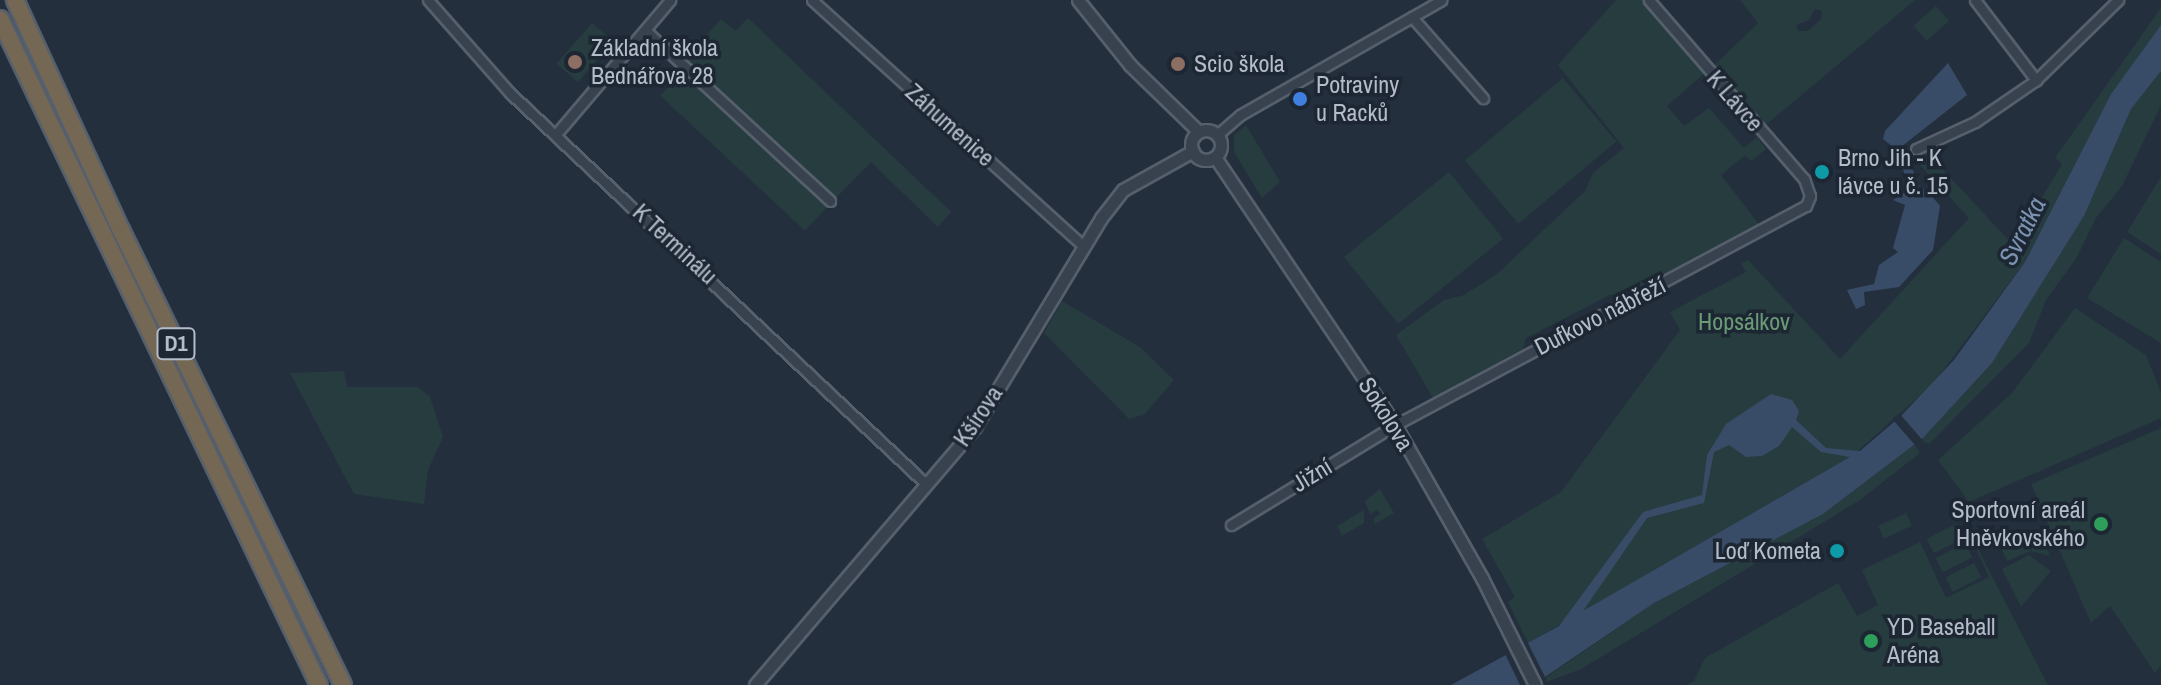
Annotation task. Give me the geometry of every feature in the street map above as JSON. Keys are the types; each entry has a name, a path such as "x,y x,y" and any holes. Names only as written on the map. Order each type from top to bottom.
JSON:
{"highway":[{"name":"D1","path":"15,0 121,230 343,685"},
{"name":"D1","path":"0,19 319,685"}],"street":[{"name":"K Terminálu","path":"428,0 467,49 927,485"},
{"path":"557,133 670,0"},
{"path":"1078,0 1130,65 1199,132 1217,135"},
{"path":"1217,135 1240,115 1442,0"},
{"name":"K Lávce","path":"1649,0 1804,179 1810,196 1806,206"},
{"path":"1975,0 2036,80"},
{"path":"1916,149 1975,122 2036,80 2118,0"},
{"name":"Záhumenice","path":"816,1 1084,247"},
{"path":"1412,17 1483,98"},
{"path":"645,30 830,201"},
{"path":"1199,132 1193,151 1205,160 1215,157 1221,147 1217,135"},
{"name":"Kšírova","path":"755,685 975,427 1084,247 1123,190 1193,151"},
{"name":"Sokolova","path":"1215,157 1395,425 1510,632 1535,685"},
{"name":"Dufkovo nábřeží","path":"1395,425 1806,206"},
{"name":"Jižní","path":"1231,525 1395,425"}],"green space":[{"path":"1616,0 1644,0 1706,72 1667,106 1684,126 1709,108 1744,148 1757,137 1766,149 1751,161 1745,155 1721,175 1761,227 1633,293 1610,295 1526,338 1523,349 1433,398 1396,335 1444,300 1464,295 1497,274 1585,191 1593,173 1624,148 1558,65"},
{"path":"1740,0 1915,0 1767,124 1714,66 1758,23","holes":["1815,9 1822,11 1821,19 1808,31 1798,31 1796,25 1809,20"]},
{"path":"1936,6 1949,21 1926,41 1913,26"},
{"name":"Hopsálkov","path":"2161,8 2161,25 2111,94 2025,262 1932,385 1852,456 1528,643 1508,602 1515,597 1482,539 1561,492 1680,330 1670,312 1746,272 1741,264 1748,260 1840,359 1969,218 1909,153 1912,141 1917,153 1924,149 2013,245 2031,225 2028,221 2062,164 2055,158"},
{"path":"748,18 951,212 938,227 871,162 833,201 686,58 721,19 735,31"},
{"path":"592,23 613,41 578,82 557,64"},
{"path":"684,70 829,205 805,231 660,96"},
{"path":"2161,71 2161,105 2122,186 2096,218 2077,257 2046,300 2029,343 1929,444 1924,442 1922,439 1992,363 2084,216 2131,109"},
{"path":"1563,78 1616,142 1518,224 1465,160"},
{"path":"1246,125 1280,182 1262,198 1234,152 1234,135"},
{"path":"1449,172 1503,239 1398,324 1344,257"},
{"path":"2161,177 2161,254 2127,232"},
{"path":"2124,238 2161,262 2161,343 2087,298"},
{"path":"1062,301 1140,347 1174,380 1145,414 1129,419 1044,333"},
{"path":"2075,308 2146,355 2161,392 2161,418 1969,502 1938,460 2012,393"},
{"path":"344,371 347,387 418,387 430,397 443,437 428,470 424,504 354,494 290,373"},
{"path":"2161,428 2161,665 2155,673 2110,606 2091,623 2031,484"},
{"path":"1915,444 1920,453 1860,500 1581,669 1547,682 1545,678 1654,603 1823,514"},
{"path":"1380,489 1394,513 1375,524 1373,519 1380,514 1377,510 1370,514 1365,501"},
{"path":"1364,510 1364,523 1342,536 1337,526"},
{"path":"1906,513 1912,526 1884,539 1878,526"},
{"name":"YD Baseball Aréna","path":"1962,518 2048,685 1686,685 1694,681 1705,658 1838,583 1857,616 1878,605 1862,570 1920,542 1946,598 1989,577"},
{"path":"1956,524 1963,538 1934,553 1927,539"},
{"path":"2039,532 2050,556 2031,551 2007,561 2000,546"},
{"path":"1965,543 1972,557 1943,572 1936,558"},
{"path":"2029,555 2051,571 2021,607 2002,569"},
{"path":"1974,563 1981,577 1953,592 1945,578"}],"water":[{"path":"2161,25 2161,71 2131,109 2084,216 1992,363 1923,438 1823,514 1654,603 1533,685 1451,685 1559,626 1643,512 1702,495 1707,455 1726,424 1771,394 1792,400 1799,411 1796,420 1826,448 1860,451 1901,416 1954,360 2025,262 2111,94","holes":["1792,427 1821,452 1850,457 1583,611 1647,518 1704,503 1714,452 1729,445 1746,457 1762,456 1779,446"]},
{"path":"1948,63 1967,95 1897,150 1883,139 1885,131"},
{"path":"1913,187 1926,189 1940,206 1933,250 1899,287 1864,292 1865,305 1856,309 1847,290 1874,284 1879,265 1898,252 1893,248 1905,205 1893,200"}],"pier":[{"path":"1899,413 1924,442 1917,448 1892,419"},
{"path":"1526,639 1547,681 1541,685 1520,685 1504,652"}],"waterway":[{"path":"1900,149 1914,187"}],"place":[{"name":"Základní škola Bednářova 28","path":"575,62"},
{"name":"Scio škola","path":"1178,64"},
{"name":"Potraviny u Racků","path":"1300,99"},
{"name":"Brno Jih - K lávce u č. 15","path":"1822,172"},
{"name":"Sportovní areál Hněvkovského","path":"2101,524"},
{"name":"Loď Kometa","path":"1837,551"},
{"name":"YD Baseball Aréna","path":"1871,641"}],"water label":[{"name":"Svratka","path":"2022,231"}]}
